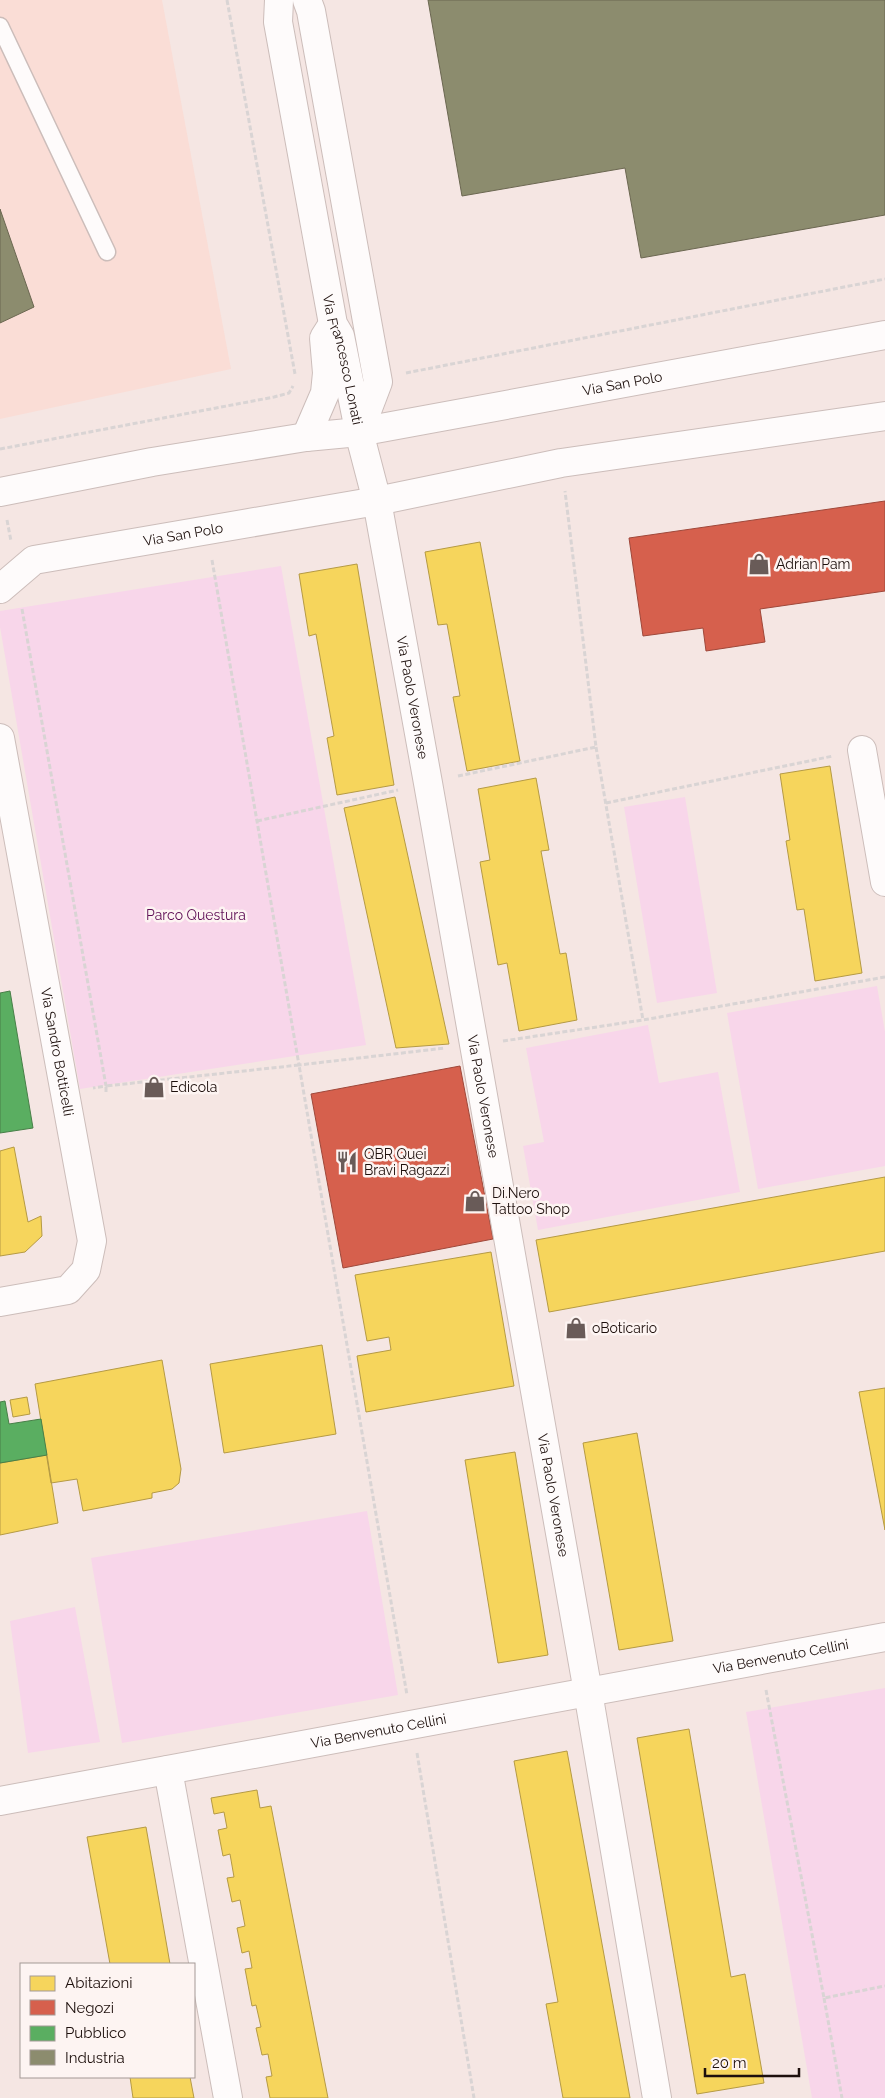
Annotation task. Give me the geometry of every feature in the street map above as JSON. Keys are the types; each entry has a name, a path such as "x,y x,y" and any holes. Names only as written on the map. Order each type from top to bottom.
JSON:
{"street":[{"name":"Via Francesco Lonati","path":"279,0 278,22 333,324 340,336 359,432"},
{"path":"307,0 312,11 378,382"},
{"path":"306,437 325,393 327,373 324,338 333,324"},
{"name":"Via San Polo","path":"0,492 152,462 306,437 359,432 885,335"},
{"name":"Via Francesco Lonati","path":"359,432 378,382"},
{"name":"Via San Polo","path":"10,595 34,560 377,501 561,464 885,416"},
{"path":"359,432 377,501"},
{"name":"Via Paolo Veronese","path":"377,501 588,1692"},
{"name":"Via Sandro Botticelli","path":"0,738 92,1241 86,1270 68,1290 0,1302"},
{"path":"862,750 885,882"},
{"name":"Via Benvenuto Cellini","path":"0,1801 885,1637"},
{"path":"588,1692 657,2098"},
{"path":"168,1770 228,2098"}],"lane":[{"path":"0,26 107,252"}],"path":[{"path":"0,449 274,397 289,393 296,381 227,0"},
{"path":"378,382 410,372 885,279"},
{"path":"561,464 596,747 643,1020"},
{"path":"10,595 106,1092"},
{"path":"257,821 596,747"},
{"path":"606,803 862,750"},
{"path":"65,1092 299,1065 474,2098"},
{"path":"760,1660 842,2098"},
{"path":"824,1998 885,1986"}],"shaded area":[{"path":"0,0 162,0 231,369 0,419"}],"green space":[{"name":"Parco Questura","path":"281,566 366,1045 80,1089 0,627 0,611"},
{"path":"685,797 717,993 657,1003 624,807"},
{"path":"877,986 885,1032 885,1166 758,1189 727,1013"},
{"path":"648,1025 659,1083 718,1072 740,1192 538,1230 523,1146 544,1142 526,1048"},
{"path":"367,1511 398,1695 122,1743 91,1558"},
{"path":"75,1607 100,1742 28,1753 10,1621"},
{"path":"885,1688 885,2098 812,2098 746,1712"}],"building: Abitazioni":[{"path":"480,542 520,761 467,771 453,697 460,696 447,624 438,625 425,552"},
{"path":"357,564 394,785 337,795 327,738 334,736 316,634 309,636 299,574"},
{"path":"830,766 862,973 815,981 804,909 797,910 786,841 790,840 780,774"},
{"path":"536,778 549,850 541,851 560,954 566,953 577,1020 519,1031 507,963 498,965 480,862 490,860 478,789"},
{"path":"395,797 449,1044 396,1048 344,808"},
{"path":"14,1147 28,1222 41,1216 42,1236 25,1252 0,1256 0,1151"},
{"path":"885,1177 885,1251 549,1312 536,1240"},
{"path":"491,1252 514,1386 366,1412 357,1356 391,1350 389,1337 367,1341 355,1275"},
{"path":"322,1345 336,1434 224,1453 210,1364"},
{"path":"162,1360 181,1469 179,1483 172,1489 152,1493 152,1498 83,1511 77,1479 51,1483 35,1384"},
{"path":"885,1388 885,1530 859,1392"},
{"path":"27,1397 30,1414 13,1417 10,1400"},
{"path":"637,1433 673,1641 619,1650 583,1443"},
{"path":"515,1452 548,1655 498,1663 465,1460"},
{"path":"47,1455 58,1523 0,1535 0,1463"},
{"path":"689,1729 731,1977 745,1974 764,2083 697,2094 637,1738"},
{"path":"567,1751 630,2098 563,2098 546,2004 558,2002 514,1761"},
{"path":"257,1790 260,1808 271,1806 328,2098 270,2098 266,2077 272,2076 268,2054 262,2055 256,2028 261,2027 256,2005 252,2006 245,1969 252,1968 249,1951 242,1953 237,1928 245,1926 240,1900 232,1902 227,1878 234,1877 230,1854 223,1856 218,1830 227,1828 224,1812 214,1814 211,1798"},
{"path":"146,1827 170,1963 110,1963 87,1837"},
{"path":"130,2078 190,2078 194,2098 133,2098"}],"building: Negozi":[{"name":"Adrian Pam","path":"885,501 885,591 760,609 765,642 706,651 703,628 643,636 629,538"},
{"path":"460,1066 493,1239 343,1268 311,1094"}],"building: Pubblico":[{"path":"10,991 33,1128 0,1133 0,993"},
{"path":"5,1401 9,1424 41,1419 47,1455 0,1463 0,1402"}],"building: Industria":[{"path":"428,0 885,0 885,215 641,258 625,168 462,196"},
{"path":"0,209 34,307 0,323"}],"place":[{"name":"Adrian Pam","path":"759,564"},
{"name":"Edicola","path":"154,1087"},
{"name":"QBR Quei Bravi Ragazzi","path":"347,1162"},
{"name":"Di.Nero Tattoo Shop","path":"475,1201"},
{"name":"oBoticario","path":"576,1328"}]}
